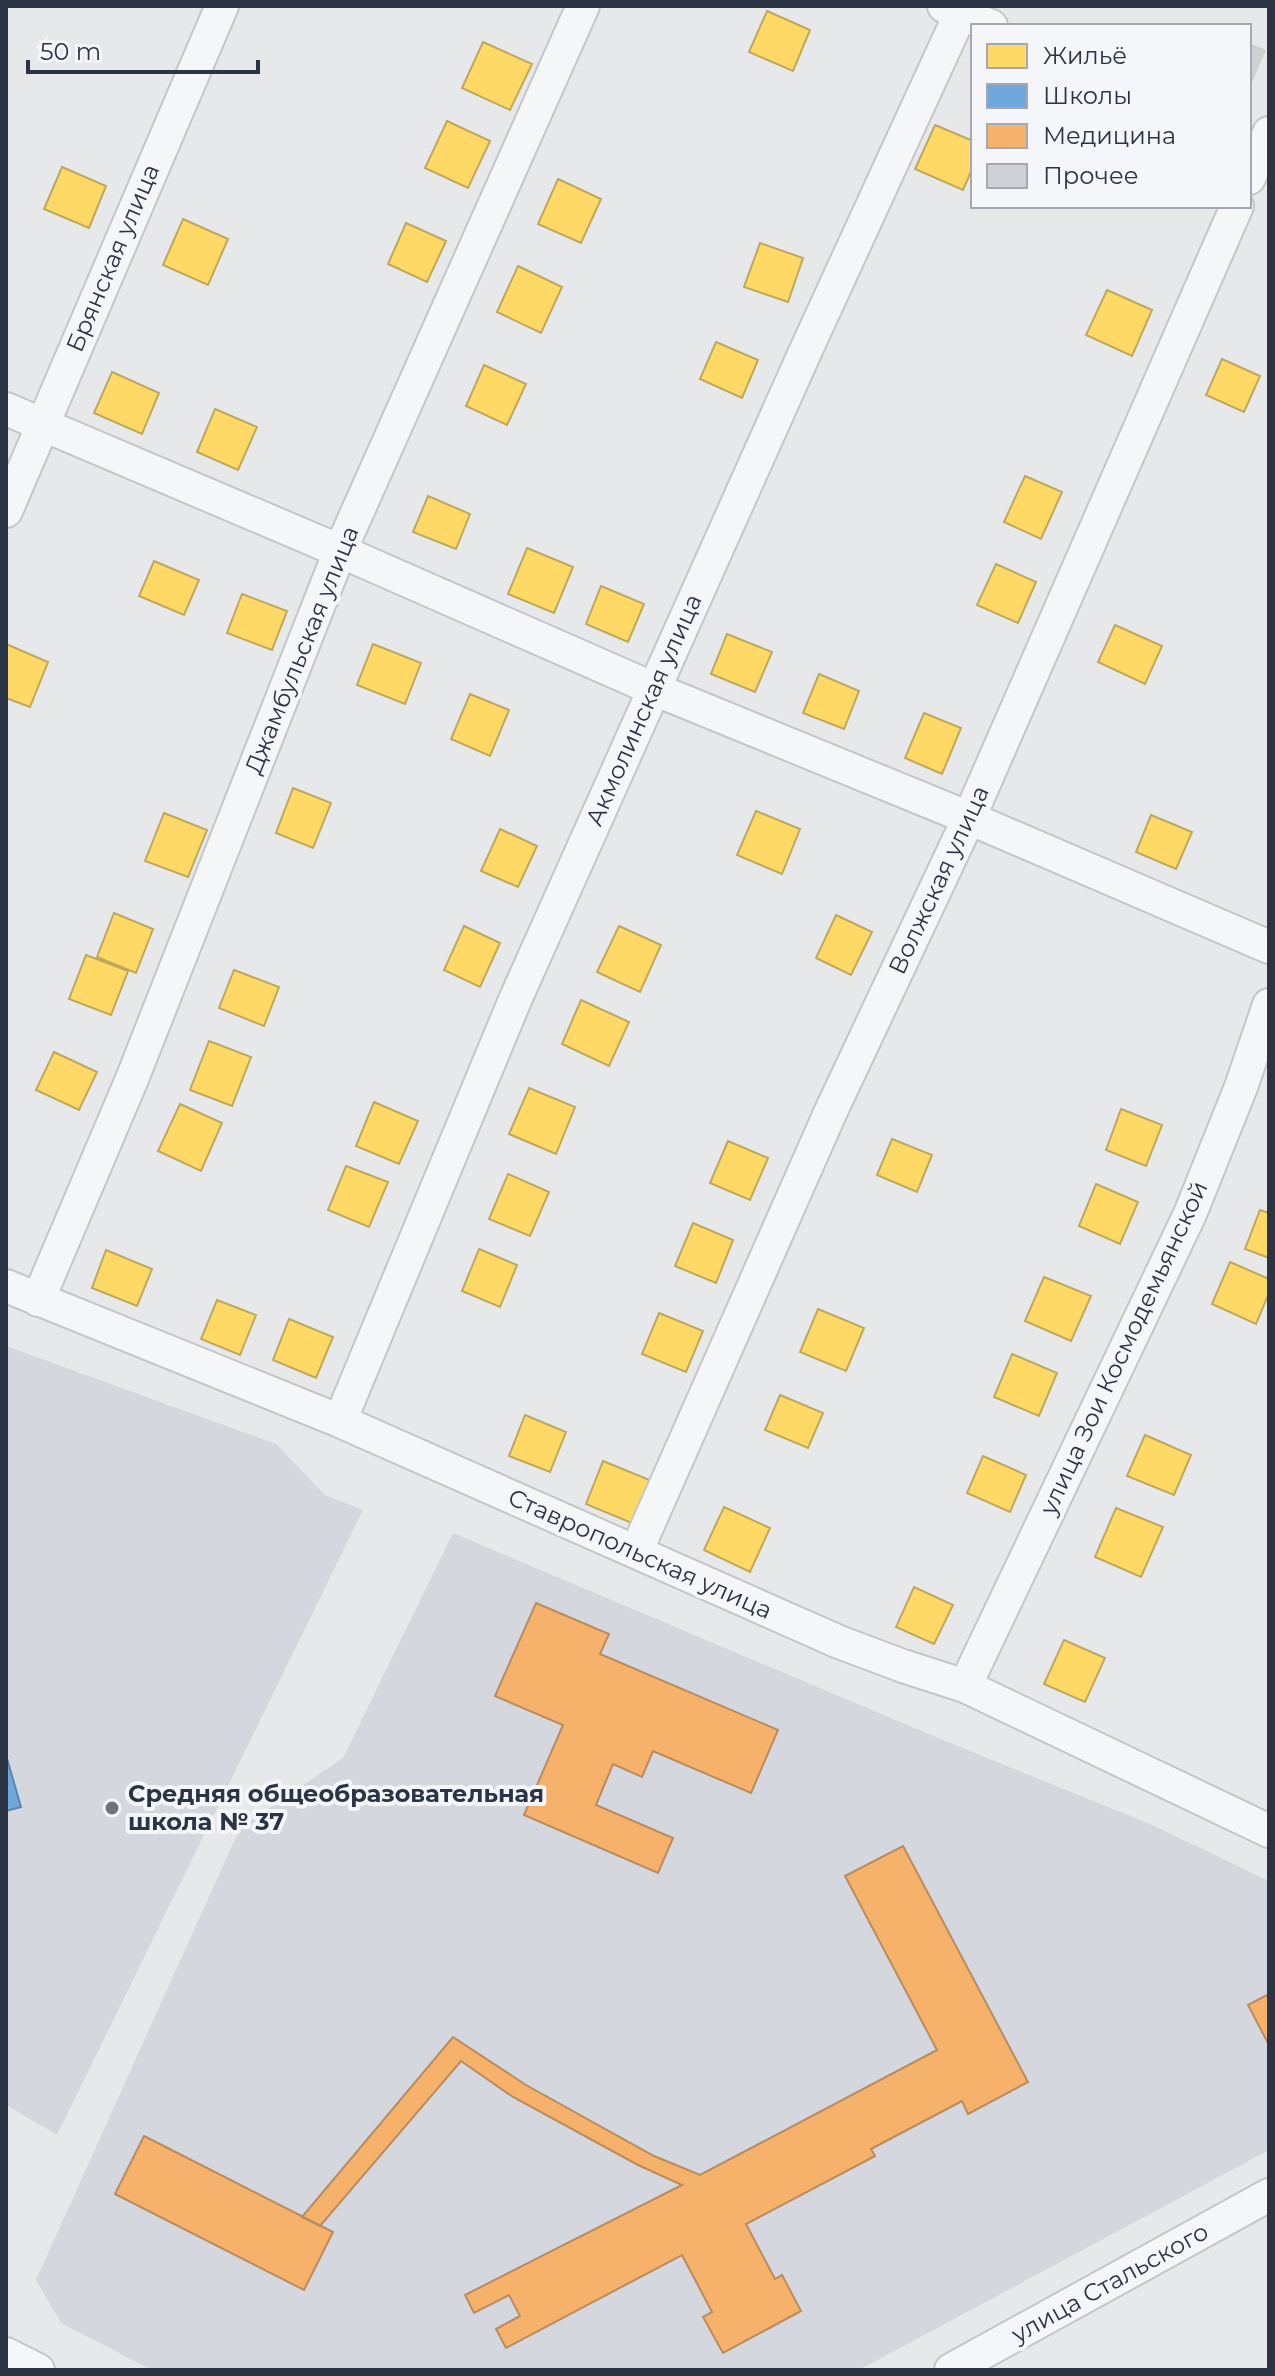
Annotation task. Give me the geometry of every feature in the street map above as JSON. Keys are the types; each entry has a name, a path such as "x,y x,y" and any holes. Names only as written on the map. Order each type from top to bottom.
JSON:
{"street":[{"name":"Брянская улица","path":"6,511 222,6"},
{"name":"Джамбульская улица","path":"38,1300 132,1079 340,551 583,6"},
{"path":"956,8 987,24"},
{"name":"Акмолинская улица","path":"340,1421 515,1000 956,8"},
{"path":"1251,172 1263,139"},
{"name":"Волжская улица","path":"636,1552 831,1111 969,818 1236,208"},
{"path":"6,409 654,689 969,818 1269,947"},
{"name":"улица Зои Космодемьянской","path":"965,1686 1190,1214 1241,1087 1269,1005"},
{"name":"Ставропольская улица","path":"6,1286 340,1421 839,1642 965,1686 1269,1831"},
{"name":"улица Стальского","path":"951,2370 1269,2195"},
{"path":"6,2354 38,2370"}],"shaded area":[{"name":"Средняя общеобразовательная школа № 37","path":"6,1346 276,1444 325,1495 363,1510 57,2135 6,2105"},
{"path":"453,1533 1150,1824 1269,1881 1269,2150 859,2370 152,2370 61,2323 36,2280 240,1828 343,1758"}],"building: Жильё":[{"path":"767,11 810,30 793,71 749,52"},
{"path":"483,42 532,64 510,110 462,88"},
{"path":"447,121 490,141 468,188 425,168"},
{"path":"935,125 971,140 971,172 963,190 915,169"},
{"path":"62,167 106,186 89,228 44,209"},
{"path":"558,179 601,199 581,243 538,224"},
{"path":"183,219 228,239 208,285 163,265"},
{"path":"406,223 446,241 427,282 388,264"},
{"path":"760,243 803,258 788,302 744,287"},
{"path":"518,266 562,287 541,333 497,312"},
{"path":"1107,290 1152,310 1132,356 1086,335"},
{"path":"716,342 758,360 742,398 700,379"},
{"path":"1222,359 1260,376 1244,412 1206,395"},
{"path":"484,365 526,384 507,425 466,406"},
{"path":"112,372 159,393 142,434 94,413"},
{"path":"215,409 257,427 238,470 197,452"},
{"path":"1025,476 1062,492 1041,539 1004,522"},
{"path":"428,496 470,514 456,549 413,532"},
{"path":"527,548 573,567 554,613 508,594"},
{"path":"154,561 199,580 184,615 139,596"},
{"path":"996,564 1036,582 1018,623 977,605"},
{"path":"601,586 644,604 628,642 586,624"},
{"path":"242,594 287,611 272,650 227,633"},
{"path":"1115,625 1162,646 1145,684 1098,662"},
{"path":"727,634 772,652 755,692 711,674"},
{"path":"6,644 48,662 30,707 6,698"},
{"path":"373,644 421,663 405,704 357,685"},
{"path":"819,674 859,691 844,729 803,713"},
{"path":"470,694 509,710 490,756 451,739"},
{"path":"924,713 961,728 942,774 905,758"},
{"path":"293,788 331,803 313,848 276,833"},
{"path":"756,811 800,829 782,874 737,855"},
{"path":"164,813 207,830 188,877 145,861"},
{"path":"1151,815 1192,832 1176,869 1136,852"},
{"path":"500,829 537,846 518,887 481,871"},
{"path":"114,913 153,929 136,973 97,957"},
{"path":"836,915 872,932 851,975 816,958"},
{"path":"464,926 500,943 480,987 444,970"},
{"path":"619,926 661,945 640,992 597,972"},
{"path":"86,955 128,971 111,1015 69,999"},
{"path":"234,970 279,987 264,1026 219,1008"},
{"path":"581,1000 629,1022 609,1066 562,1044"},
{"path":"209,1041 251,1057 232,1106 190,1090"},
{"path":"54,1052 97,1072 79,1110 36,1090"},
{"path":"529,1088 575,1107 556,1154 509,1134"},
{"path":"374,1102 418,1121 399,1164 356,1146"},
{"path":"180,1104 222,1123 201,1171 158,1151"},
{"path":"1121,1109 1162,1125 1146,1166 1106,1150"},
{"path":"892,1139 932,1155 917,1192 877,1175"},
{"path":"728,1141 768,1158 750,1200 710,1183"},
{"path":"346,1166 388,1182 369,1227 328,1210"},
{"path":"508,1174 549,1192 530,1236 489,1219"},
{"path":"1096,1184 1138,1202 1120,1244 1079,1226"},
{"path":"1260,1210 1269,1213 1269,1258 1245,1249"},
{"path":"693,1223 733,1240 716,1283 675,1266"},
{"path":"479,1249 517,1265 500,1307 462,1291"},
{"path":"106,1250 152,1269 137,1306 92,1288"},
{"path":"1230,1262 1269,1279 1269,1293 1256,1324 1212,1304"},
{"path":"1044,1277 1091,1296 1071,1341 1025,1321"},
{"path":"217,1300 256,1315 240,1355 201,1339"},
{"path":"818,1309 864,1328 846,1371 800,1352"},
{"path":"659,1313 703,1331 686,1372 642,1354"},
{"path":"289,1319 333,1337 316,1378 273,1360"},
{"path":"1012,1354 1057,1373 1039,1416 994,1397"},
{"path":"780,1395 823,1413 808,1448 765,1430"},
{"path":"525,1415 566,1432 550,1472 509,1456"},
{"path":"1145,1435 1191,1455 1174,1495 1127,1476"},
{"path":"983,1456 1026,1475 1010,1512 967,1493"},
{"path":"603,1461 652,1481 634,1524 586,1504"},
{"path":"724,1507 770,1528 750,1572 704,1550"},
{"path":"1116,1508 1163,1527 1141,1577 1095,1557"},
{"path":"914,1587 953,1605 934,1644 896,1627"},
{"path":"1064,1640 1105,1658 1085,1702 1044,1684"}],"building: Школы":[{"path":"6,1755 21,1807 6,1811"}],"building: Медицина":[{"path":"536,1603 609,1634 600,1654 778,1730 751,1793 653,1751 642,1777 613,1764 596,1805 673,1838 658,1873 524,1815 563,1725 495,1696"},
{"path":"903,1846 1028,2082 968,2114 962,2101 871,2149 875,2156 746,2224 775,2279 782,2275 801,2311 723,2353 703,2317 712,2312 682,2255 506,2348 496,2329 520,2316 509,2295 474,2313 465,2295 682,2185 638,2165 513,2097 461,2061 320,2226 302,2217 453,2037 526,2085 654,2156 700,2175 937,2050 845,1876"},
{"path":"1269,1994 1269,2045 1248,2005"},
{"path":"144,2136 333,2232 304,2290 115,2194"}],"building: Прочее":[{"path":"1251,44 1266,50 1251,84"}],"place":[{"name":"Средняя общеобразовательная школа № 37","path":"112,1808"}]}
